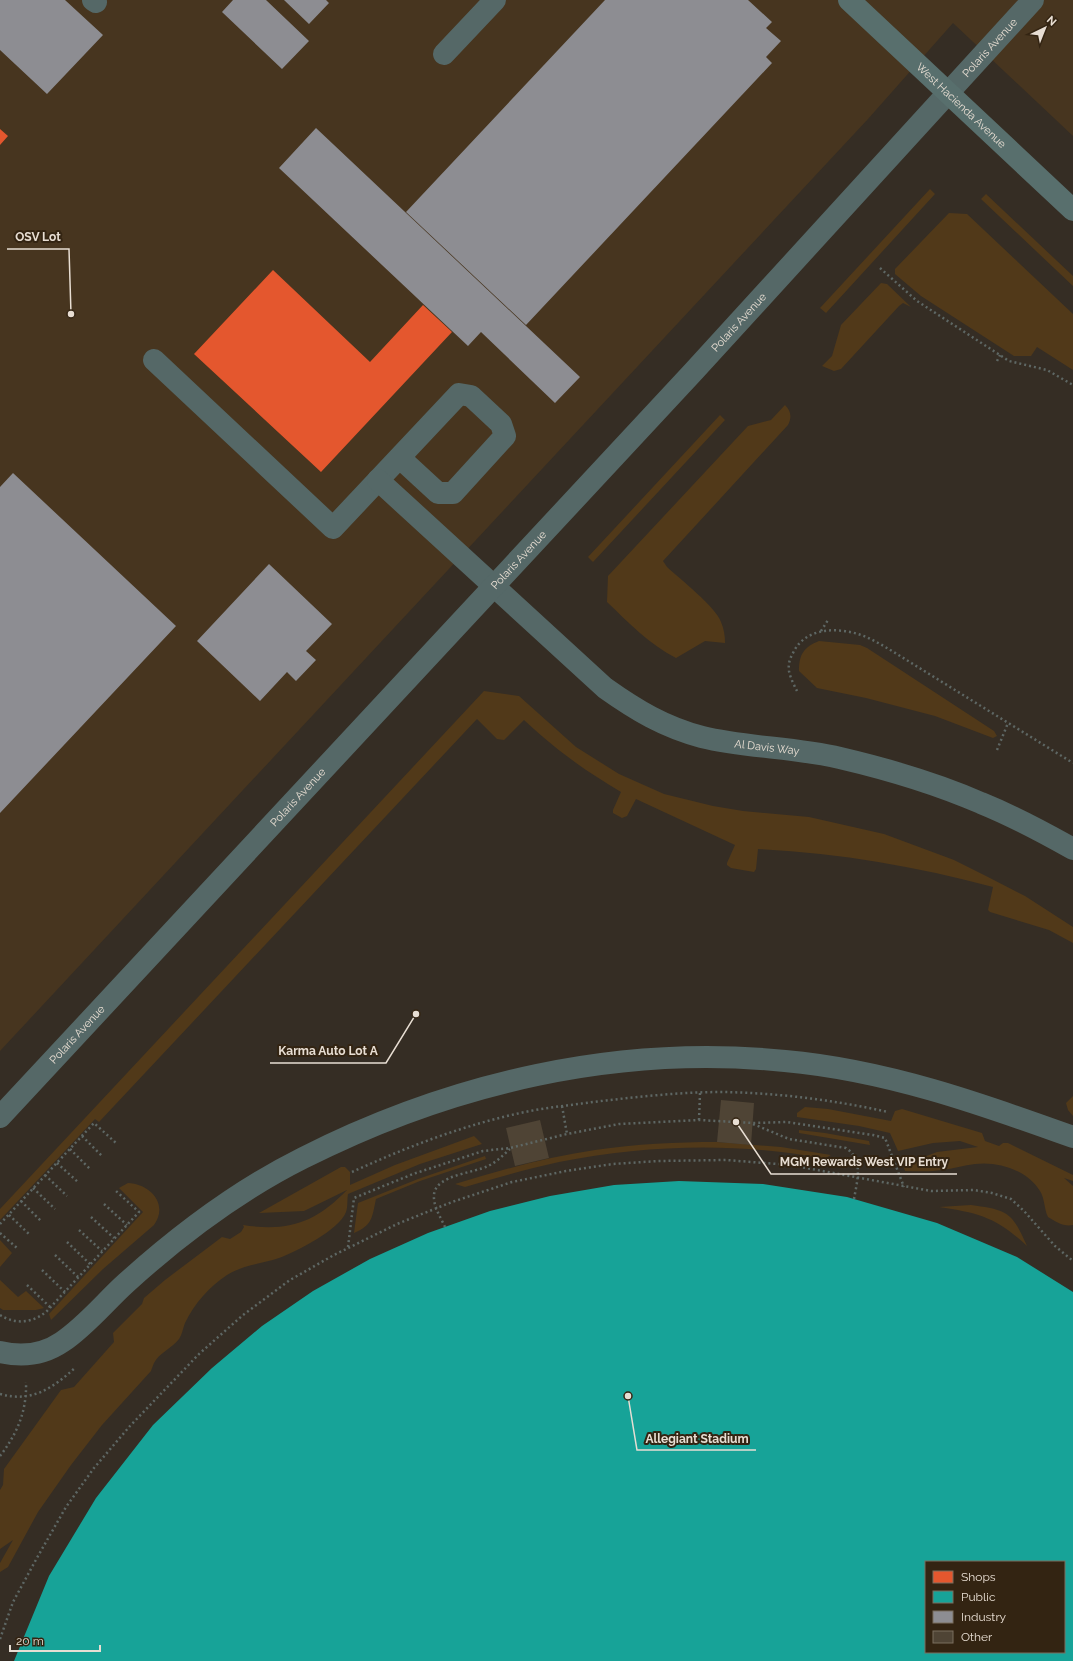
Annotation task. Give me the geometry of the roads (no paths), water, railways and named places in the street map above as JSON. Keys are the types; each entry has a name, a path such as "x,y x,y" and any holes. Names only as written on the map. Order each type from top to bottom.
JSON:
{"main road":[{"name":"West Hacienda Avenue","path":"849,0 1073,210"}],"street":[{"path":"444,54 495,0"},
{"name":"Polaris Avenue","path":"0,1117 737,325 1033,0"},
{"path":"154,360 333,528 459,394 471,396 501,424 505,436 453,494 438,493 400,458"},
{"name":"Al Davis Way","path":"378,480 605,688 636,710 668,726 702,737 838,757 891,771 980,802 1023,822 1073,849"},
{"path":"0,1352 13,1355 32,1354 48,1350 62,1342 77,1330 132,1277 203,1220 235,1198 300,1159 340,1140 416,1108 490,1085 541,1073 589,1065 685,1058 784,1061 835,1068 882,1077 951,1094 1073,1137"}],"place":[{"name":"OSV Lot","path":"71,314"},
{"name":"Karma Auto Lot A","path":"416,1014"},
{"name":"MGM Rewards West VIP Entry","path":"736,1122"},
{"name":"Allegiant Stadium","path":"628,1396"}]}
